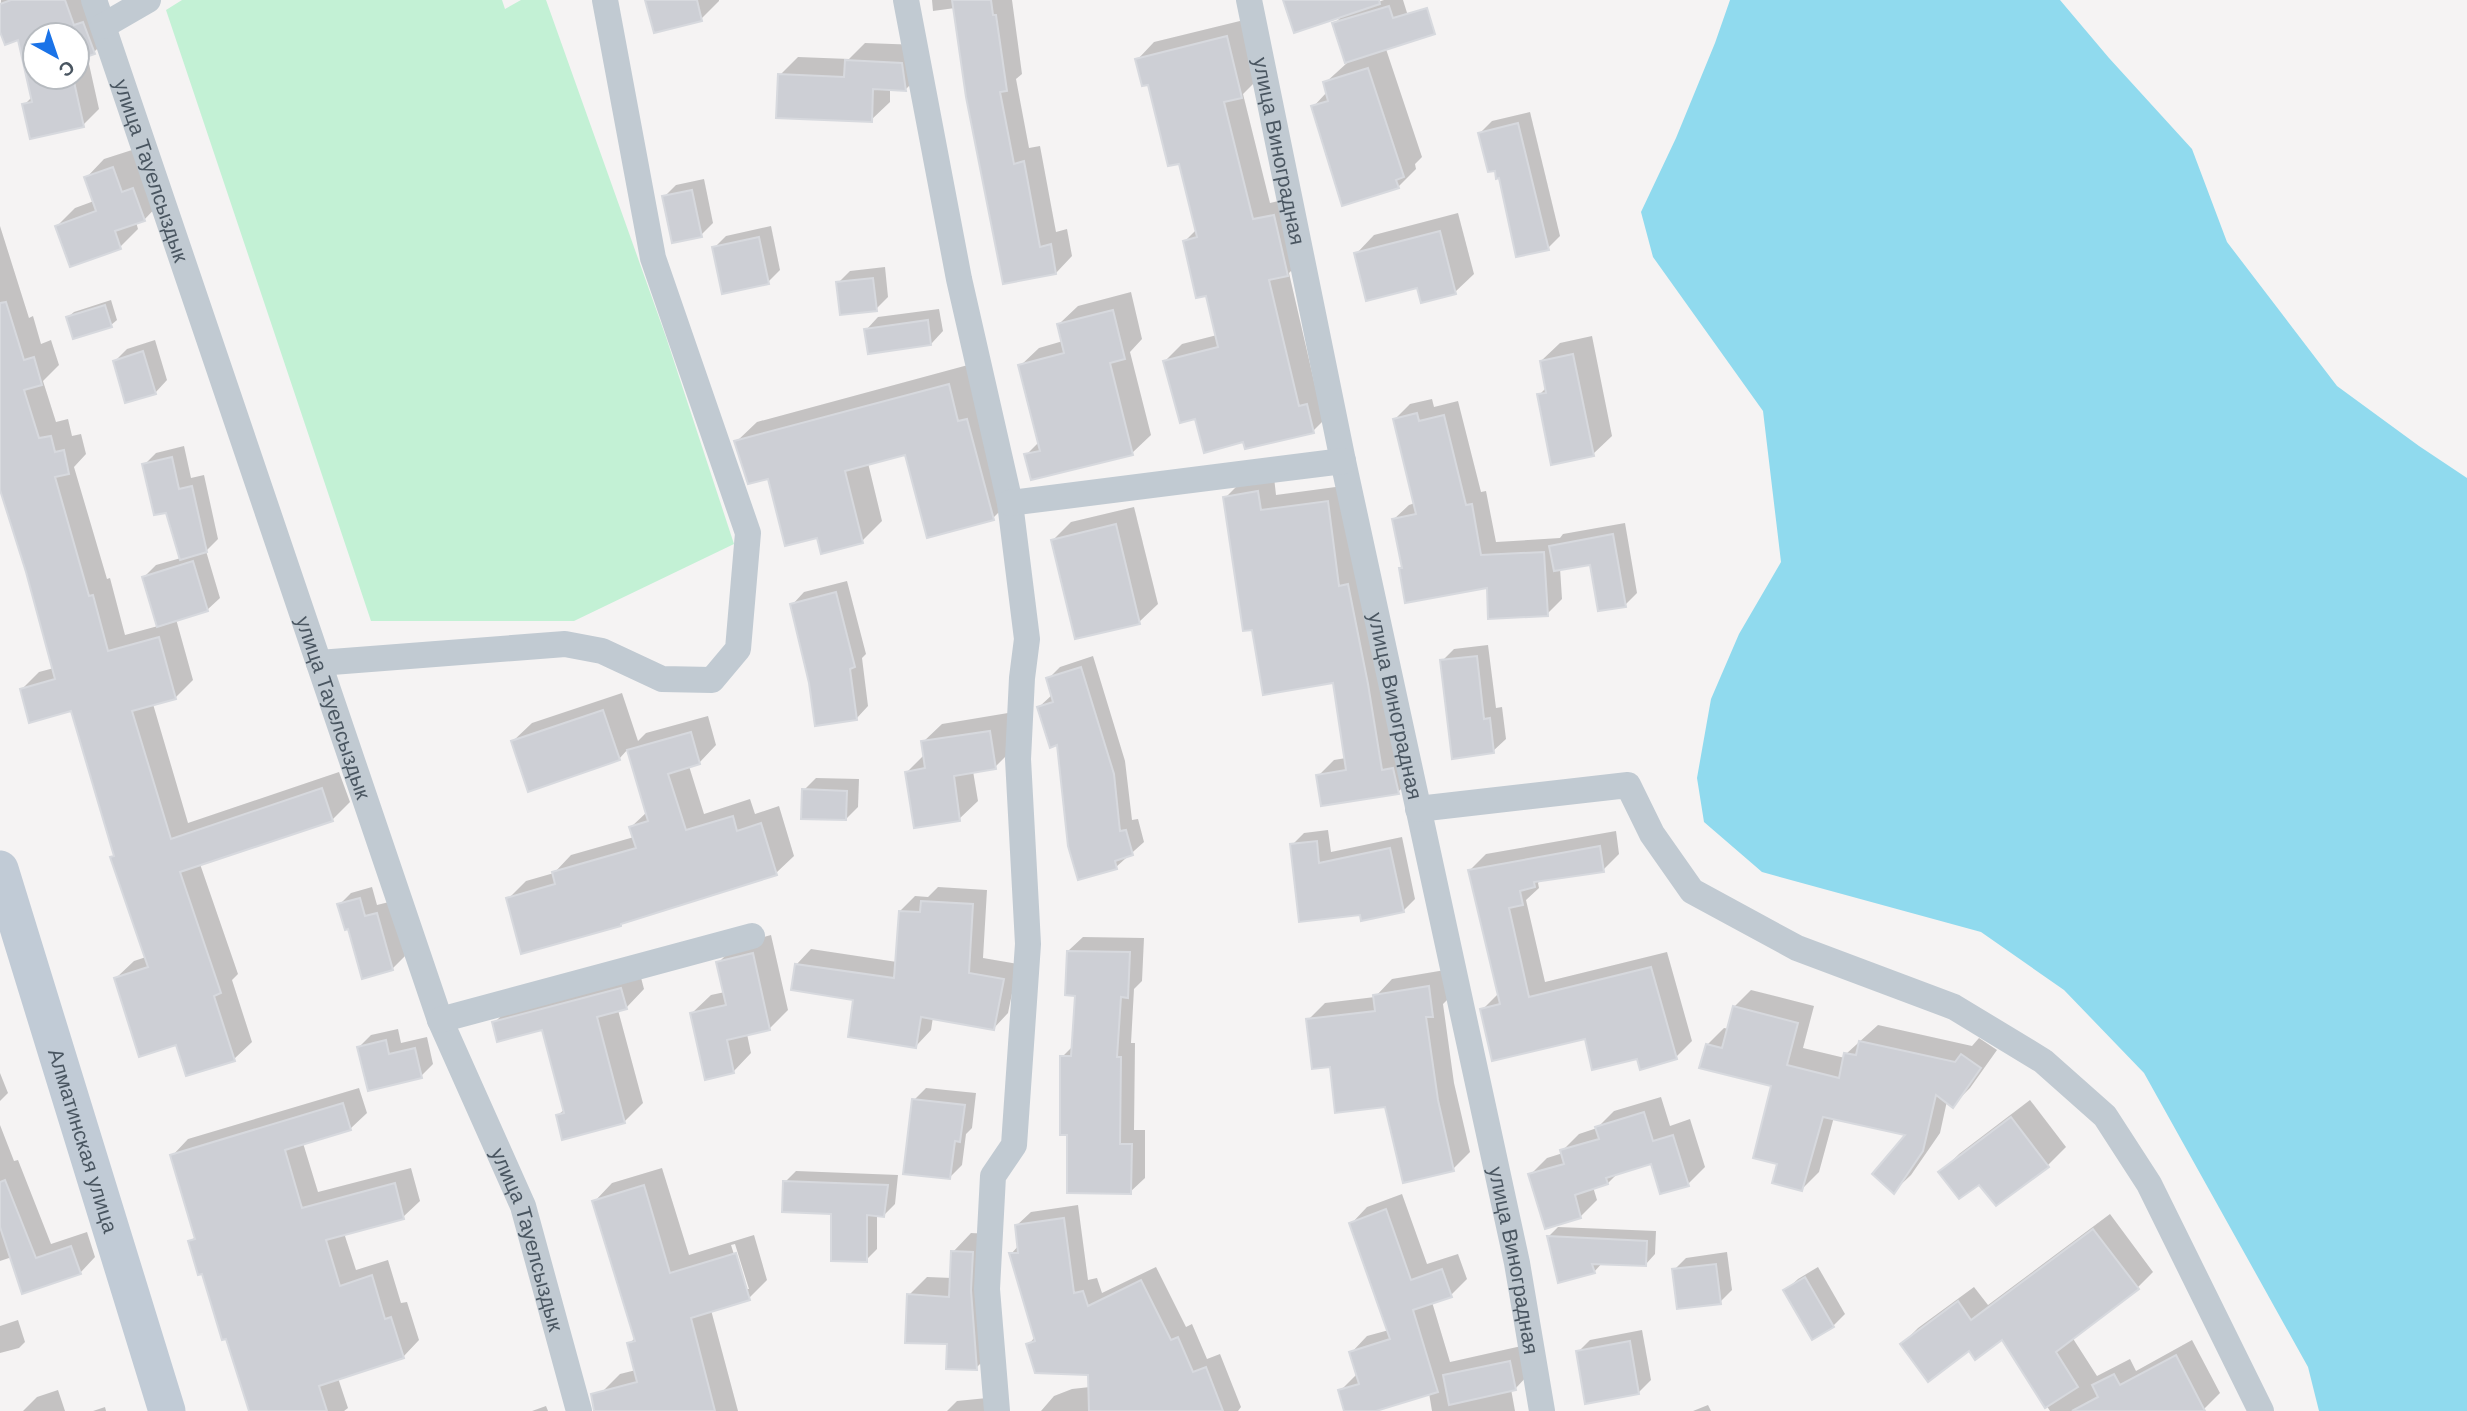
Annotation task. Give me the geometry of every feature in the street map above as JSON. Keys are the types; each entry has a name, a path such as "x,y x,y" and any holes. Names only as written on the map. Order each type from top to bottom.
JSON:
{"main road":[{"name":"Алматинская улица","path":"0,869 167,1411"}],"street":[{"name":"улица Тауелсыздык","path":"94,0 440,1020 523,1206 579,1411"},
{"path":"103,26 148,0"},
{"path":"319,663 565,644 602,651 662,679 712,680 738,649 748,533 653,258 605,0"},
{"path":"906,0 958,279 1010,503 1027,639 1018,759 1028,944 1014,1145 993,1176 987,1289 998,1411"},
{"name":"улица Виноградная","path":"1250,0 1343,461 1517,1263 1542,1411"},
{"path":"1010,503 1343,461"},
{"path":"1418,809 1628,785 1652,834 1692,891 1797,948 1954,1007 2043,1061 2105,1116 2149,1184 2261,1411"},
{"path":"440,1020 752,936"}],"green space":[{"path":"182,0 502,0 505,9 521,0 546,0 666,337 734,544 574,621 371,621 166,10"}],"water":[{"path":"1730,0 2060,0 2192,149 2227,242 2337,386 2467,478 2467,1411 2319,1411 2308,1367 2144,1073 2064,990 1981,932 1762,872 1704,822 1697,778 1711,699 1739,634 1781,562 1763,411 1653,257 1641,212 1676,138"}],"building":[{"path":"11,0 65,0 73,21 21,21 21,53 18,40 5,45 0,32 0,4"},
{"path":"645,0 697,0 702,21 654,33"},
{"path":"952,0 991,0 993,15 996,15 1007,91 1000,92 1014,164 1024,161 1040,247 1051,244 1056,274 1003,284 966,97"},
{"path":"1283,0 1379,0 1380,4 1294,33"},
{"path":"1389,6 1393,18 1427,8 1435,34 1345,63 1332,23"},
{"path":"1227,36 1242,98 1224,102 1253,219 1274,215 1288,276 1269,280 1299,406 1307,404 1314,433 1245,449 1243,442 1204,453 1195,419 1180,423 1163,361 1218,347 1206,296 1196,298 1183,241 1197,237 1179,164 1168,166 1148,85 1142,86 1135,59"},
{"path":"845,60 902,63 906,91 873,89 872,122 776,118 778,74 844,77"},
{"path":"1368,68 1404,177 1396,180 1399,188 1342,206 1311,106 1328,101 1323,82"},
{"path":"30,91 76,91 84,127 30,139 22,104 32,102"},
{"path":"1518,123 1549,250 1516,257 1499,178 1496,179 1495,171 1488,172 1478,133"},
{"path":"113,167 122,192 133,188 145,221 115,231 121,249 70,267 55,226 96,211 84,177"},
{"path":"692,190 702,237 672,243 662,196"},
{"path":"1440,231 1456,294 1421,303 1417,288 1366,301 1354,253"},
{"path":"759,237 769,284 722,294 712,247"},
{"path":"873,278 877,311 840,315 836,282"},
{"path":"6,302 24,360 34,357 42,385 24,390 39,438 51,436 55,452 64,450 69,474 55,477 89,596 93,595 108,651 159,637 176,699 132,711 171,839 322,788 333,821 180,872 221,993 214,996 235,1061 186,1076 176,1045 139,1057 114,978 148,967 110,857 114,856 71,711 29,723 20,689 55,679 0,490 0,303"},
{"path":"105,305 112,327 73,339 66,317"},
{"path":"1113,310 1125,359 1110,363 1133,455 1031,480 1024,454 1040,451 1018,365 1064,353 1057,324"},
{"path":"928,320 931,345 868,354 864,329"},
{"path":"143,351 156,394 125,403 113,361"},
{"path":"1573,354 1594,456 1551,465 1537,394 1546,393 1540,361"},
{"path":"949,384 958,421 967,419 994,520 927,538 905,455 845,471 863,543 821,554 817,538 785,546 768,479 748,484 734,441"},
{"path":"1417,413 1419,421 1444,415 1466,505 1472,504 1481,555 1544,552 1548,616 1488,619 1487,588 1405,603 1399,568 1402,568 1392,519 1416,514 1393,419"},
{"path":"172,457 179,489 192,486 207,552 180,560 166,513 154,515 142,464"},
{"path":"1258,491 1261,510 1328,501 1339,586 1348,584 1382,770 1393,768 1399,794 1321,806 1316,775 1346,770 1333,683 1263,695 1252,630 1243,631 1223,497"},
{"path":"1116,524 1140,624 1075,639 1051,540"},
{"path":"1613,534 1626,607 1598,611 1590,565 1554,571 1549,546"},
{"path":"193,561 208,611 157,627 142,577"},
{"path":"836,592 855,667 850,669 857,720 815,726 809,683 790,604"},
{"path":"1477,656 1484,719 1490,718 1494,753 1452,759 1440,660"},
{"path":"1081,667 1114,774 1120,831 1126,830 1133,855 1115,861 1117,869 1078,880 1068,846 1057,745 1050,748 1037,707 1053,702 1046,678"},
{"path":"603,710 620,760 528,792 511,741"},
{"path":"990,731 996,769 954,776 960,821 914,828 905,772 925,768 921,741"},
{"path":"691,732 700,764 668,774 686,830 733,816 737,831 761,823 777,875 621,926 521,954 506,898 555,884 552,872 636,848 629,827 648,821 627,750"},
{"path":"802,789 847,791 846,820 801,819"},
{"path":"1317,841 1319,863 1390,848 1404,912 1361,921 1360,915 1299,922 1290,844"},
{"path":"1600,846 1604,872 1534,882 1535,887 1520,891 1523,905 1509,908 1529,997 1651,967 1677,1059 1640,1070 1637,1059 1592,1070 1585,1039 1492,1061 1480,1009 1500,1004 1468,870"},
{"path":"360,898 365,916 377,913 393,970 362,979 348,929 345,930 337,904"},
{"path":"921,901 973,904 969,973 1004,979 994,1030 921,1017 916,1048 848,1037 853,1000 791,990 795,964 894,978 899,911 920,912"},
{"path":"1067,951 1130,952 1128,998 1121,997 1117,1057 1121,1057 1120,1144 1132,1144 1131,1194 1067,1193 1067,1135 1060,1135 1060,1056 1071,1056 1075,996 1065,995"},
{"path":"753,953 770,1030 727,1040 734,1073 705,1080 690,1013 726,1005 716,962"},
{"path":"1429,986 1433,1017 1426,1017 1438,1100 1454,1171 1403,1183 1385,1107 1335,1113 1330,1067 1312,1069 1306,1019 1375,1011 1373,995"},
{"path":"621,988 627,1009 597,1017 625,1123 562,1140 556,1115 564,1113 542,1030 497,1042 492,1022"},
{"path":"1733,1006 1798,1023 1787,1065 1839,1078 1844,1053 1856,1055 1859,1041 1955,1062 1961,1054 1981,1068 1953,1108 1936,1095 1923,1151 1894,1194 1872,1174 1905,1135 1823,1117 1802,1191 1772,1183 1777,1164 1753,1158 1771,1086 1699,1068 1706,1044 1722,1048"},
{"path":"386,1040 389,1054 415,1048 422,1078 368,1091 357,1047"},
{"path":"912,1099 965,1105 960,1142 955,1141 950,1179 903,1174"},
{"path":"343,1103 351,1130 285,1150 302,1208 395,1183 404,1219 326,1240 340,1286 372,1275 385,1319 391,1317 404,1358 319,1386 327,1411 249,1411 226,1339 222,1340 202,1274 198,1275 188,1241 195,1239 170,1155"},
{"path":"1644,1112 1653,1141 1673,1135 1689,1186 1660,1194 1651,1164 1606,1178 1608,1184 1575,1195 1581,1218 1545,1229 1528,1174 1564,1164 1560,1150 1599,1139 1595,1127"},
{"path":"2011,1117 2049,1167 1996,1206 1979,1185 1959,1199 1938,1172"},
{"path":"5,1180 36,1258 71,1246 81,1274 22,1294 0,1227 0,1182"},
{"path":"783,1181 888,1185 884,1217 867,1215 867,1262 831,1261 831,1214 782,1212"},
{"path":"644,1185 670,1273 736,1253 750,1300 691,1318 715,1411 594,1411 591,1394 637,1382 627,1343 635,1341 592,1201"},
{"path":"1386,1209 1411,1280 1442,1269 1452,1297 1413,1310 1438,1392 1376,1411 1344,1411 1338,1390 1359,1384 1349,1352 1390,1339 1349,1223"},
{"path":"1064,1218 1074,1293 1083,1291 1088,1306 1141,1280 1171,1340 1178,1337 1193,1372 1206,1367 1223,1411 1089,1411 1088,1375 1035,1373 1026,1344 1035,1341 1009,1253 1018,1253 1015,1225"},
{"path":"2093,1229 2139,1289 2056,1352 2078,1387 2045,1408 2002,1340 1975,1360 1969,1351 1928,1382 1900,1344 1958,1301 1971,1320"},
{"path":"1547,1236 1647,1241 1646,1266 1592,1264 1595,1273 1558,1283"},
{"path":"951,1251 973,1252 971,1290 977,1370 946,1369 947,1344 905,1343 907,1294 949,1297"},
{"path":"1716,1264 1721,1304 1677,1309 1672,1269"},
{"path":"1805,1277 1834,1327 1812,1340 1783,1290"},
{"path":"1630,1341 1639,1394 1585,1404 1576,1351"},
{"path":"2176,1355 2205,1411 2072,1411 2098,1397 2092,1385 2114,1374 2120,1385"},
{"path":"1510,1361 1516,1390 1449,1405 1443,1375"}]}
